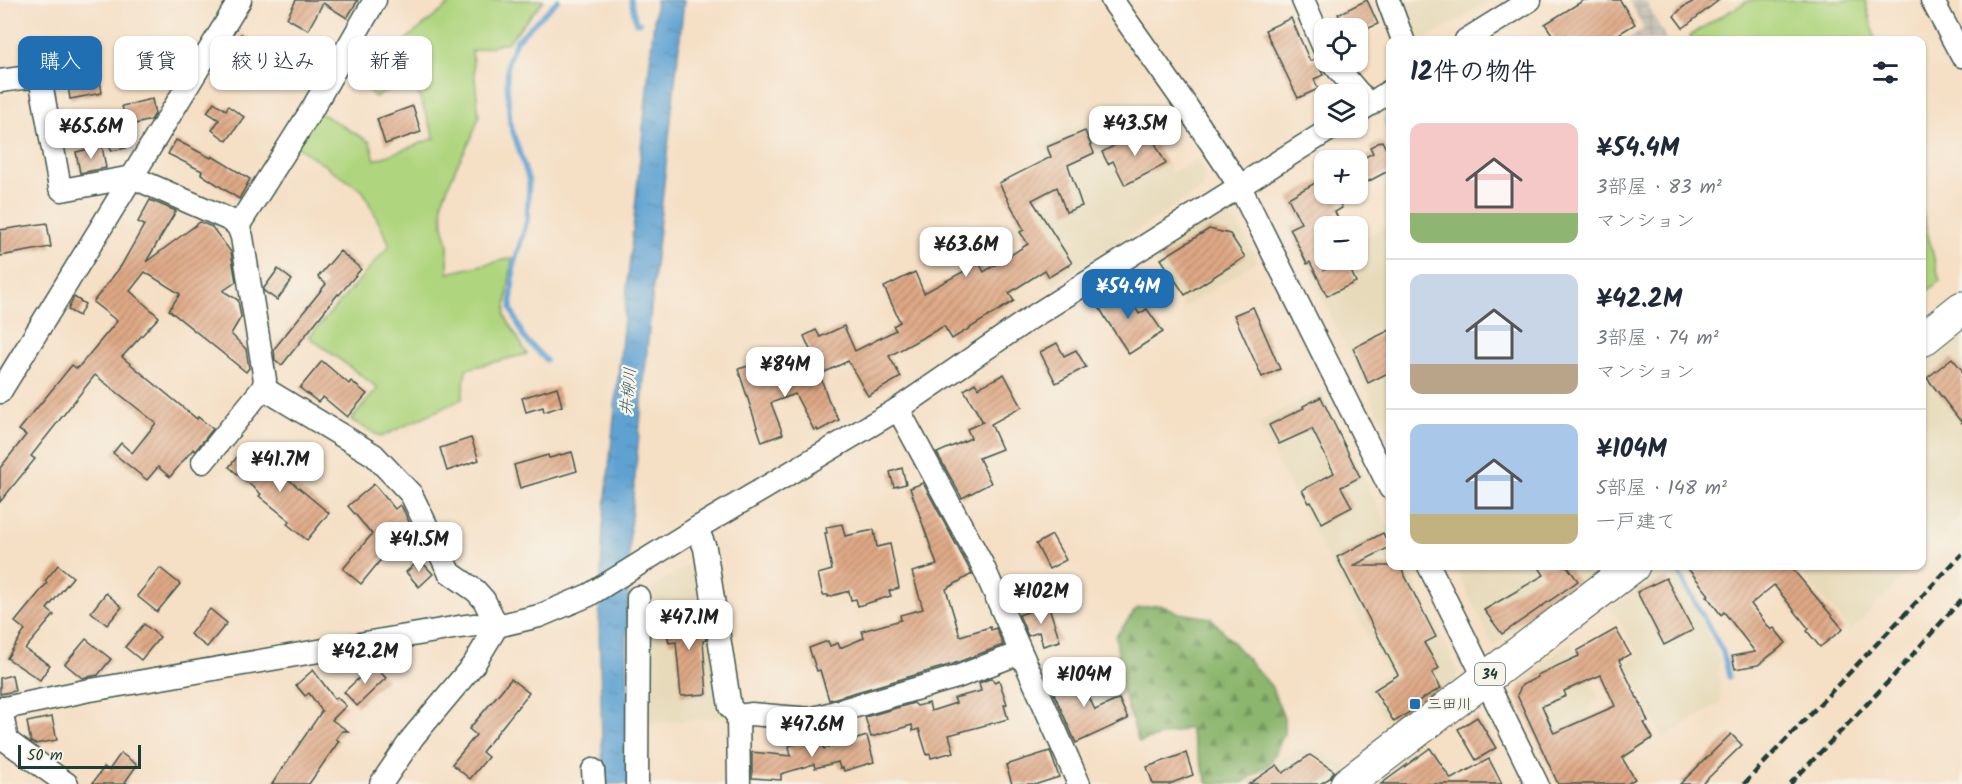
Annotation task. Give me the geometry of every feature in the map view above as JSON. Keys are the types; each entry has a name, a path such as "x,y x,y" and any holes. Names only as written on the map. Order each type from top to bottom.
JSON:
{"highway":[{"path":"1926,337 1962,308"},
{"name":"34","path":"1347,784 1621,570"}],"street":[{"path":"0,392 240,0"},
{"path":"238,226 311,111 375,0"},
{"path":"1112,0 1239,185 1386,480"},
{"path":"1303,0 1314,25"},
{"path":"1388,0 1402,36"},
{"path":"1472,36 1530,0"},
{"path":"1932,0 1962,56"},
{"path":"0,81 37,76 41,83 62,190 132,177 230,220 238,226 242,237 265,380 263,388 203,462"},
{"path":"1368,105 1386,94"},
{"path":"67,784 7,741 0,709 459,627 498,626 539,616 589,596 898,409 1026,321 1316,138"},
{"path":"263,388 379,460 411,494 449,572 476,591 484,600 498,626"},
{"path":"898,409 982,564 1079,784"},
{"path":"698,528 705,548 730,707 738,716 739,784"},
{"path":"1431,570 1537,784"},
{"path":"637,784 638,597"},
{"path":"381,784 413,737 474,664 498,626"},
{"path":"738,716 752,714 811,719 957,677 1020,653"}],"shaded area":[{"path":"1377,0 1492,0 1432,36 1391,36"},
{"path":"1629,0 1645,0 1665,36 1633,36 1644,29"},
{"path":"1086,122 1100,149 1149,125 1172,173 1196,159 1204,171 1203,188 1053,285 1014,225 1057,198 1039,143"},
{"path":"1220,209 1238,225 1258,261 1184,307 1149,253"},
{"path":"1342,211 1345,216 1331,216"},
{"path":"1302,219 1308,227 1314,224 1314,270 1368,270 1368,235 1386,225 1386,429 1286,224"},
{"path":"1962,331 1962,515 1926,554 1926,359"},
{"path":"1321,390 1386,523 1386,570 1409,570 1458,671 1457,681 1392,729 1366,688 1387,672 1258,424 1278,411"},
{"path":"701,557 727,717 641,725 643,593"},
{"path":"1456,570 1535,570 1538,576 1554,570 1599,570 1494,646"},
{"path":"1662,570 1675,570 1719,657 1720,703 1663,738 1627,663 1639,655 1611,608"},
{"path":"1799,570 1910,570 1850,632"},
{"path":"1570,641 1599,698 1588,708 1604,749 1553,775 1516,696 1521,682"},
{"path":"1309,746 1350,770 1330,784 1242,783 1271,763"}],"green space":[{"path":"455,0 544,0 508,42 472,51 479,117 442,201 443,225 448,244 448,273 512,258 505,316 527,354 466,369 462,399 381,437 351,420 378,388 309,337 390,245 363,191 296,146 317,111 370,142 375,160 435,138 417,90 432,90 432,36 410,36"},
{"path":"1750,0 1865,0 1874,36 1690,36"},
{"path":"368,90 391,90 375,97"},
{"path":"1926,227 1940,281 1926,292"},
{"path":"1160,605 1179,613 1211,618 1271,686 1284,718 1284,734 1271,763 1242,783 1208,784 1189,728 1139,742 1122,690 1116,636 1137,608"}],"water":[{"name":"井柳川","path":"656,0 684,0 655,266 630,529 627,635 629,784 603,784 599,625 603,527"}],"building":[{"path":"296,0 358,0 347,18 323,3 308,30 287,18"},
{"path":"1367,0 1378,24 1368,28 1368,18 1340,18 1338,14"},
{"path":"1584,0 1620,0 1635,24 1616,36 1553,36 1545,24"},
{"path":"1696,0 1719,0 1683,28 1674,16 1683,7"},
{"path":"1291,18 1310,61 1314,59 1314,72 1322,72 1323,75 1314,79 1316,84 1314,84 1314,91 1298,98 1265,30"},
{"path":"69,90 102,90 102,93 70,99"},
{"path":"152,99 155,114 151,120 127,126 122,106"},
{"path":"214,102 226,110 228,106 244,117 227,141 212,130 219,120 207,112"},
{"path":"413,106 421,132 385,144 377,119"},
{"path":"1147,128 1166,164 1125,185 1113,161 1108,164 1102,152"},
{"path":"122,130 126,148 111,151 107,133"},
{"path":"1085,131 1094,153 1068,165 1082,206 1066,212 1057,187 1032,200 1072,263 1049,277 1045,270 1009,293 1014,301 952,339 944,326 889,356 901,377 868,396 848,361 821,374 804,336 816,330 820,337 844,326 855,351 896,330 893,326 900,322 884,287 915,272 924,293 979,263 984,272 1028,244 1020,232 1024,230 999,183 1051,157 1047,147"},
{"path":"176,140 211,158 212,156 250,179 239,199 201,174 202,171 168,154"},
{"path":"1382,141 1386,148 1386,172 1368,182 1368,156 1373,153 1370,147"},
{"path":"102,146 106,168 80,173 76,152"},
{"path":"1314,184 1314,204 1340,204 1342,208 1335,212 1337,216 1314,216 1314,270 1310,262 1307,264 1290,228 1301,223 1288,198"},
{"path":"150,200 176,211 146,262 200,222 212,227 231,252 236,282 223,291 238,300 241,317 231,334 246,349 249,368 246,372 169,310 180,294 145,272 130,291 159,317 122,357 197,419 198,417 213,429 170,477 158,467 147,480 113,453 121,443 132,453 156,423 95,375 31,456 35,459 0,502 0,468 26,435 19,430 72,365 77,369 117,321 93,302 121,266 144,225 138,222"},
{"path":"47,223 51,247 0,256 0,230"},
{"path":"1209,229 1230,234 1245,257 1185,295 1161,259"},
{"path":"340,251 361,269 338,294 282,365 275,360 274,349 326,284 318,277"},
{"path":"278,269 292,280 277,300 264,291 264,288"},
{"path":"1314,270 1351,270 1356,282 1327,296"},
{"path":"1123,285 1139,314 1147,309 1163,332 1129,354 1095,300"},
{"path":"74,297 85,304 79,316 68,310"},
{"path":"1253,307 1280,369 1262,377 1234,315"},
{"path":"1386,332 1386,374 1368,383 1353,348"},
{"path":"1057,343 1064,356 1076,350 1086,367 1056,383 1040,352"},
{"path":"1952,358 1962,370 1962,423 1927,378"},
{"path":"322,361 349,384 351,381 367,394 347,417 323,397 318,402 300,388"},
{"path":"752,365 753,369 762,366 763,370 779,365 786,379 818,369 828,399 839,420 818,431 814,430 795,394 771,403 783,434 762,442 738,369"},
{"path":"1004,374 1022,407 991,424 1002,449 979,458 991,483 962,498 937,453 971,438 967,429 983,422 964,390 975,383 978,388"},
{"path":"557,387 562,406 544,412 543,407 526,412 522,398"},
{"path":"1321,397 1360,477 1341,487 1352,507 1322,523 1302,490 1334,473 1312,429 1279,444 1269,425"},
{"path":"471,438 479,460 447,471 440,448"},
{"path":"247,445 329,513 307,540 287,524 290,521 259,496 261,494 229,467"},
{"path":"572,452 577,471 520,488 514,465 548,455 549,458"},
{"path":"902,468 906,484 894,487 890,472"},
{"path":"923,483 972,574 946,589 960,636 990,627 991,630 996,628 1003,645 953,664 829,700 820,670 817,671 809,648 828,641 830,646 838,643 840,648 864,638 862,631 901,620 900,615 923,609 912,572 937,565 910,488"},
{"path":"374,484 395,509 400,505 402,507 410,524 390,544 392,546 361,584 343,569 372,534 348,506"},
{"path":"842,524 845,536 874,530 877,547 890,544 899,588 889,591 891,596 858,606 856,599 851,600 849,591 828,597 828,595 823,595 818,574 832,570 825,533 827,533 826,527"},
{"path":"1383,533 1386,539 1386,549 1353,566 1386,566 1386,570 1402,570 1436,637 1424,643 1439,668 1432,673 1441,688 1408,707 1411,711 1394,722 1374,690 1398,675 1337,557"},
{"path":"1052,535 1066,560 1049,569 1036,544"},
{"path":"420,560 433,574 419,587 406,572"},
{"path":"58,565 73,577 47,609 54,615 25,649 50,665 40,680 7,658 25,630 15,622 47,583 45,581"},
{"path":"160,568 180,584 157,612 137,596"},
{"path":"1541,570 1570,570 1578,581 1502,634 1484,610 1544,575"},
{"path":"1689,570 1793,570 1843,629 1820,647 1807,631 1809,629 1774,585 1751,604 1771,630 1774,628 1786,643 1758,665 1735,669 1732,656 1755,652 1724,612 1721,615 1707,596 1709,595"},
{"path":"1666,578 1693,630 1664,645 1637,592"},
{"path":"106,593 122,607 107,625 91,612"},
{"path":"1045,606 1049,607 1060,641 1043,646 1039,632 1028,636 1019,615"},
{"path":"210,609 227,623 207,647 190,634"},
{"path":"701,611 706,640 703,641 707,694 681,696 676,642 669,643 664,618"},
{"path":"144,624 160,637 141,660 125,647"},
{"path":"1616,629 1630,654 1619,660 1648,722 1644,723 1653,738 1622,758 1635,779 1627,784 1558,784 1517,695 1522,685 1538,677 1537,675 1579,656 1577,651","holes":["1601,675 1615,706 1554,733 1542,706 1566,696 1564,691"]},
{"path":"86,639 111,659 98,675 82,678 65,664"},
{"path":"373,665 386,678 357,706 344,692"},
{"path":"1076,669 1095,710 1119,699 1128,719 1076,743 1049,682"},
{"path":"313,670 335,699 337,697 346,706 332,720 348,731 342,731 336,739 339,741 309,784 272,784 322,711 309,693 305,696 296,685"},
{"path":"12,675 15,691 0,694 0,678"},
{"path":"992,678 994,682 999,680 1007,704 1004,705 1008,719 949,735 954,752 931,758 930,754 927,755 919,729 913,731 912,725 871,737 865,717 914,703 917,706 929,703 931,711 956,703 954,698 981,691 979,683"},
{"path":"511,679 529,693 482,752 488,757 470,779 452,764 476,735 469,729"},
{"path":"52,717 57,740 35,744 31,742 27,722"},
{"path":"1477,717 1496,748 1476,760 1458,729"},
{"path":"1731,734 1742,745 1702,784 1680,784"},
{"path":"867,736 874,762 844,771 838,762 815,768 814,764 781,774 781,780 752,778 752,752 791,756 789,746 821,737 824,749"},
{"path":"1430,748 1451,779 1489,759 1502,784 1381,784"},
{"path":"1050,751 1059,777 1037,784 1012,784 1006,765"},
{"path":"121,753 137,765 125,782 128,784 92,784 104,767 109,770"},
{"path":"1186,753 1193,775 1169,784 1153,784 1147,767"},
{"path":"1310,755 1334,771 1330,778 1320,784 1249,784 1277,765 1283,773"}],"waterway":[{"path":"546,360 524,338 511,308 514,264 527,221 529,181 510,123 507,82 508,61 516,41 558,0"},
{"path":"631,0 636,23 640,23"},
{"path":"1356,72 1359,76"},
{"path":"1677,570 1723,652 1729,677"}],"railway":[{"path":"1744,784 1962,554"},
{"path":"1790,784 1889,681 1962,599"}],"place":[{"name":"三田川","path":"1415,704"}]}
